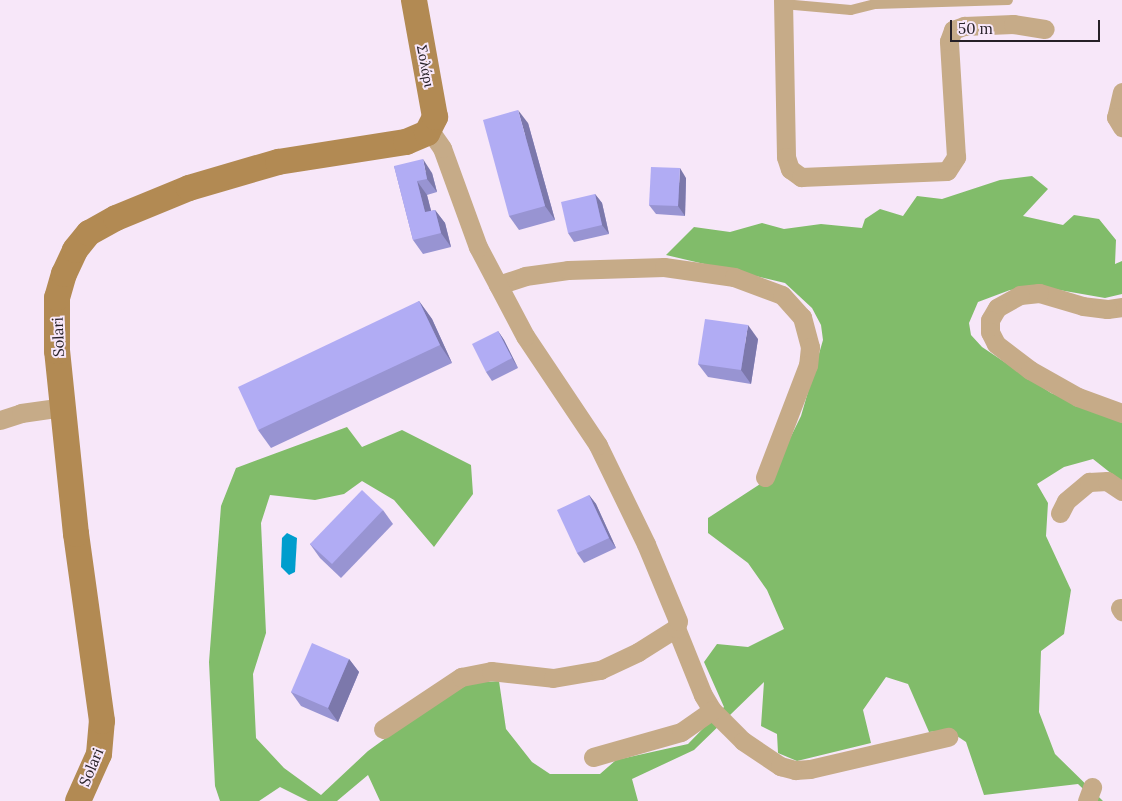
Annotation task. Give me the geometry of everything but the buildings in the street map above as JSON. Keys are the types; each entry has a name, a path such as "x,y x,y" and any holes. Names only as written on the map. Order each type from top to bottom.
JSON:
{"street":[{"name":"Σολάρι","path":"414,0 435,112 430,130"},
{"path":"783,2 786,157 794,174 807,177 947,171 956,157 949,41 953,30 964,26 1013,24 1045,29"},
{"path":"1122,92 1116,117 1122,127"},
{"path":"430,130 440,144 466,221 525,336 590,432 616,478 678,616 676,628 712,710 743,741 780,766 795,770 948,737"},
{"name":"Solari","path":"78,801 99,754 102,721 76,534 56,327 57,298 68,264 89,233 155,201 218,178 322,153 406,142 430,130"},
{"path":"498,285 525,276 568,270 664,267 734,277 782,295 802,317 810,348 808,365 766,476"},
{"path":"1122,307 1107,309 1083,306 1039,293 1020,295 997,308 990,320 990,332 996,344 1030,370 1078,397 1122,413"},
{"path":"0,420 21,413 63,407"},
{"path":"1060,513 1066,501 1089,482 1107,481 1122,492"},
{"path":"383,729 460,677 491,671 553,678 600,670 618,663 676,628"},
{"path":"593,757 681,732 712,710"}],"lane":[{"path":"783,2 851,10 875,4 1008,0"}],"green space":[{"path":"1032,176 1048,189 1023,216 1063,225 1074,215 1099,219 1116,240 1115,264 1122,261 1122,294 1105,298 1042,287 1010,290 978,302 969,323 971,335 982,347 1051,393 1122,420 1122,482 1093,459 1064,467 1037,484 1048,503 1046,536 1071,590 1064,634 1041,651 1039,712 1055,754 1103,801 1096,801 1078,784 984,795 966,742 948,730 929,732 908,684 886,677 863,710 871,743 797,761 778,753 777,734 761,726 764,682 694,750 632,779 638,801 380,801 368,775 337,801 308,801 280,787 259,801 220,801 215,786 209,662 221,506 236,468 347,427 362,447 402,430 471,465 473,494 434,547 394,500 362,481 344,494 315,500 270,495 261,523 266,633 253,674 256,738 284,768 321,795 368,751 437,701 471,683 499,681 506,729 532,762 550,774 600,774 616,760 688,744 724,707 704,662 717,644 748,647 784,629 767,590 748,563 708,533 708,518 771,477 801,416 823,340 821,325 812,308 785,283 666,255 694,227 730,232 762,223 784,229 821,224 862,228 865,219 880,209 903,216 917,196 942,199 1000,180"}],"water":[{"path":"287,533 297,538 295,572 289,575 281,567 282,538"}]}
